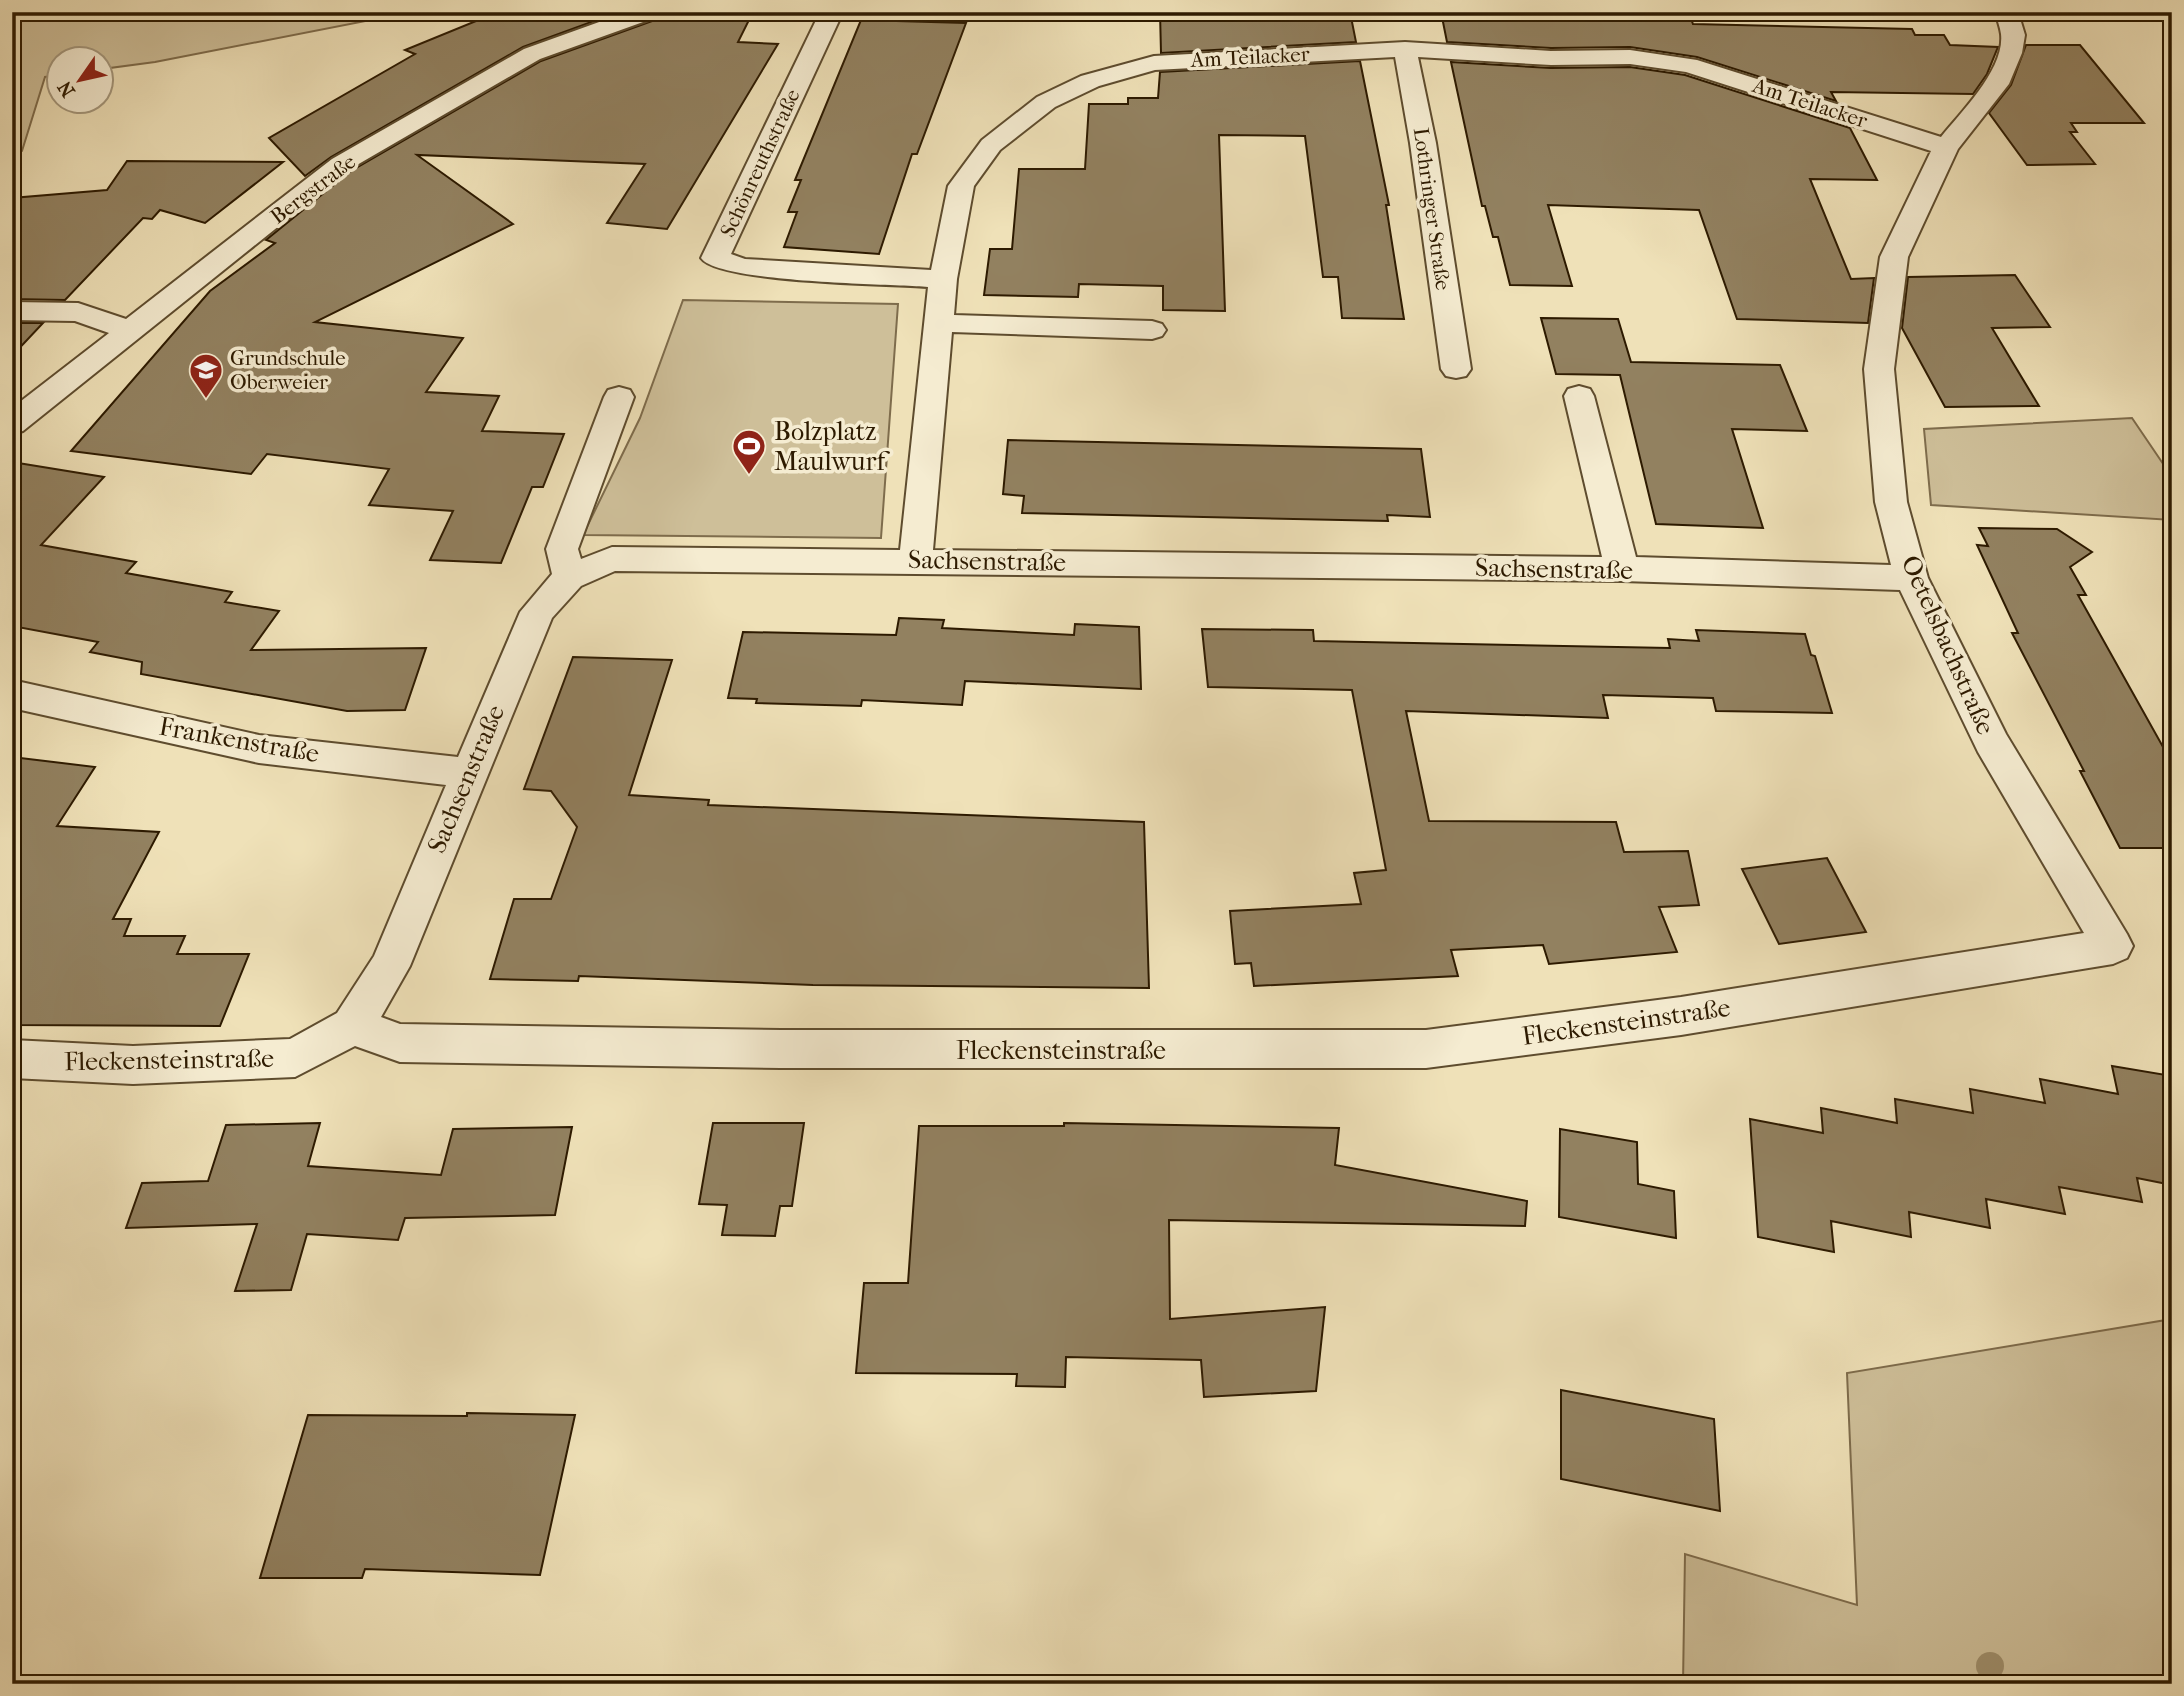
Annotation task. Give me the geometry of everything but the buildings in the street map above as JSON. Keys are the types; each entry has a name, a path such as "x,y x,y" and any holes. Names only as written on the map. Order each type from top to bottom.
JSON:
{"street":[{"name":"Bergstraße","path":"12,424 341,164 532,54 649,12"},
{"name":"Schönreuthstraße","path":"832,12 715,258 742,267 943,279"},
{"name":"Oetelsbachstraße","path":"2006,12 2013,35 2010,53 1997,84 1946,147 1894,257 1879,369 1891,502 1911,578 1992,742 2113,946"},
{"name":"Am Teilacker","path":"916,561 943,279 961,186 991,145 1046,102 1090,81 1154,63 1405,50 1551,58 1630,57 1689,65 1946,147"},
{"name":"Lothringer Straße","path":"1405,50 1423,144 1456,369"},
{"path":"12,311 78,312 132,331"},
{"path":"939,323 1152,330"},
{"path":"1579,396 1622,569"},
{"path":"569,577 562,549 619,397"},
{"name":"Sachsenstraße","path":"352,1026 390,966 537,612 569,577 612,559 1622,569 1911,578"},
{"name":"Frankenstraße","path":"12,694 259,749 468,773"},
{"name":"Fleckensteinstraße","path":"12,1059 133,1065 295,1058 352,1026 400,1043 794,1049 1426,1049 1681,1016 2113,946"}],"shaded area":[{"path":"12,12 385,12 386,17 116,67 116,46 46,46 46,77 22,151 12,153"},
{"name":"Bolzplatz Maulwurf","path":"683,300 898,304 881,538 583,535 640,418"},
{"path":"2132,418 2172,477 2172,520 1931,505 1924,429"},
{"path":"2172,1319 2172,1684 1683,1684 1685,1554 1857,1605 1847,1373"}],"place":[{"name":"Grundschule Oberweier","path":"206,400"},
{"name":"Bolzplatz Maulwurf","path":"749,476"}]}
